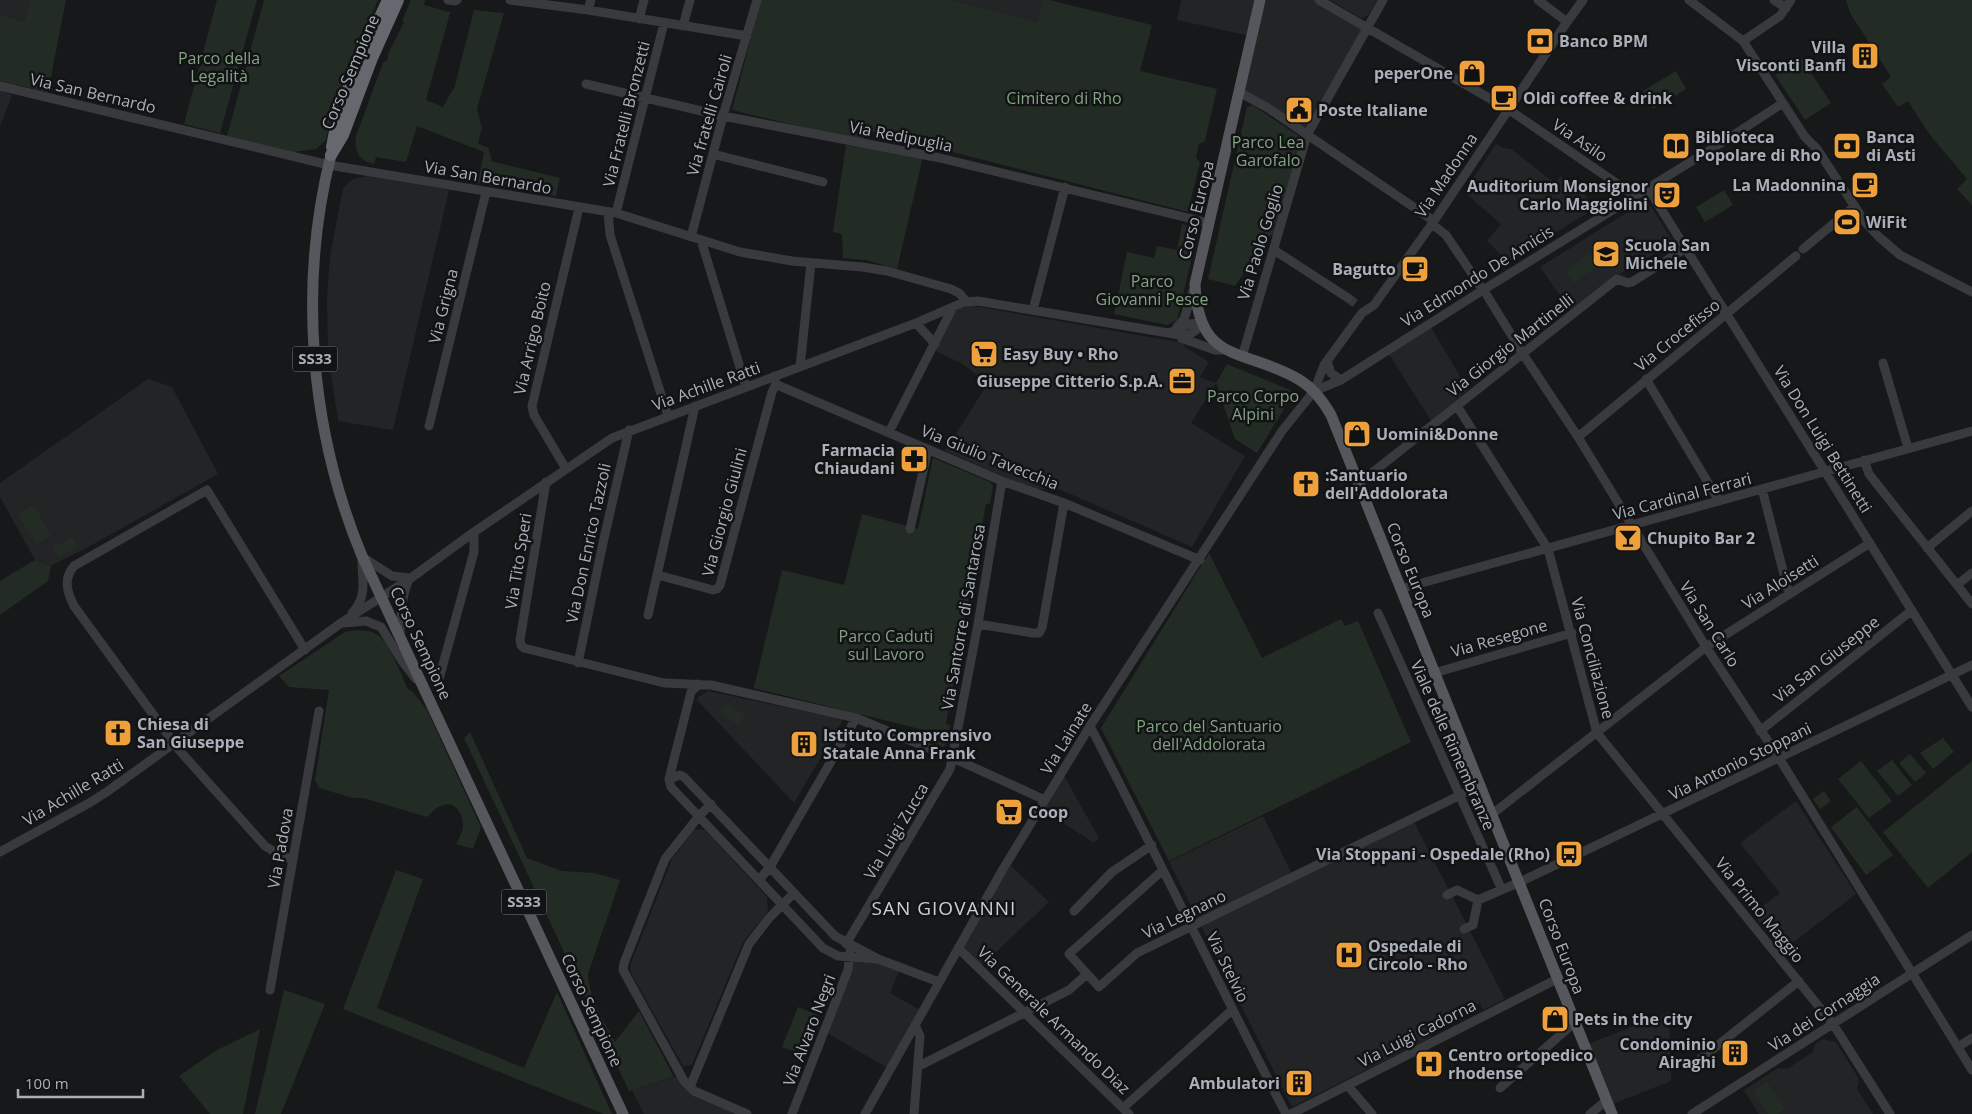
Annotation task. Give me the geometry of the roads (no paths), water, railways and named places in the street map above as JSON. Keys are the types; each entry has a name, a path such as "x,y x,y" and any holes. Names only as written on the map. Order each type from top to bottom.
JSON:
{"highway":[{"name":"Corso Sempione","path":"330,160 335,126 343,102 388,0"},
{"name":"Corso Sempione","path":"330,160 343,135 372,58 398,0"}],"main road":[{"name":"Corso Europa","path":"1260,0 1195,284 1195,303 1201,323 1209,336 1226,350 1299,379 1314,391 1331,416 1612,1114"},
{"name":"Corso Sempione","path":"330,160 322,196 316,240 313,303 316,374 336,481 347,518 362,556 623,1114"}],"street":[{"path":"448,0 457,0"},
{"path":"510,0 588,10 747,36"},
{"path":"588,10 591,0"},
{"path":"639,19 644,0"},
{"path":"683,26 690,0"},
{"name":"Via fratelli Cairoli","path":"691,237 723,116 757,0"},
{"name":"Via Asilo","path":"1320,0 1508,109 1635,196"},
{"name":"Via Paolo Goglio","path":"1242,357 1307,135 1383,0"},
{"path":"1538,0 1567,22"},
{"name":"Via Madonna","path":"1314,391 1321,370 1362,313 1362,308 1374,305 1433,223 1583,0"},
{"path":"1689,0 1743,41 1806,137 1817,150 1870,228 1900,255 1972,292"},
{"path":"1774,0 1783,12"},
{"path":"1743,41 1783,12 1791,0"},
{"name":"Via Fratelli Bronzetti","path":"612,212 664,22"},
{"name":"Via Redipuglia","path":"586,84 723,116 940,158 1209,223"},
{"name":"Via San Bernardo","path":"0,86 330,160 486,192 612,212 740,252 792,261 886,271 951,289 959,293 966,301"},
{"name":"Via San Carlo","path":"1239,92 1307,135 1433,223 1444,233 1578,437 1706,646 1779,758 1972,1070"},
{"name":"Via Edmondo De Amicis","path":"1314,391 1340,380 1783,103"},
{"path":"713,154 824,182"},
{"path":"1033,310 1065,187"},
{"name":"Via Don Luigi Bettinetti","path":"1648,188 1972,708"},
{"name":"Via Grigna","path":"429,426 486,192"},
{"path":"1803,249 1854,206"},
{"name":"Via Arrigo Boito","path":"566,469 534,415 532,406 579,208"},
{"path":"612,212 612,244 668,416"},
{"path":"701,240 746,387"},
{"name":"Via Giorgio Martinelli","path":"1358,484 1617,279 1628,283 1632,282 1686,248"},
{"path":"1274,250 1348,298"},
{"name":"Via Crocefisso","path":"1578,437 1796,256"},
{"path":"800,367 811,263"},
{"path":"1169,333 1182,323 1195,284"},
{"name":"Via Achille Ratti","path":"0,852 91,802 175,744 341,623 411,578 602,444 630,430 746,387 775,380 800,367 966,301 978,300 1169,333 1216,350 1226,350"},
{"path":"889,432 953,307"},
{"path":"916,322 935,344"},
{"path":"1169,333 1188,324 1201,323"},
{"path":"1327,361 1331,373 1340,380"},
{"path":"1884,363 1908,448"},
{"path":"1646,379 1719,501"},
{"name":"Via Giulio Tavecchia","path":"775,380 1002,481 1064,502 1200,560"},
{"name":"Via Giorgio Giulini","path":"658,575 713,590 717,589 720,585 775,380"},
{"name":"Via Lainate","path":"865,1114 1003,869 1090,726 1200,560 1282,431 1314,391"},
{"path":"648,615 695,406"},
{"name":"Via Conciliazione","path":"1457,406 1548,549 1572,633 1597,733 1662,815"},
{"name":"Via Don Enrico Tazzoli","path":"578,663 618,474 630,430"},
{"name":"Via Cardinal Ferrari","path":"1400,589 1972,431"},
{"path":"910,529 928,449"},
{"path":"1864,460 1869,474 1972,604"},
{"name":"Via Santorre di Santarosa","path":"953,758 1002,481"},
{"name":"Via Tito Speri","path":"546,482 520,640 521,646 578,663"},
{"path":"293,860 265,846 175,744 74,606 67,589 67,578 74,566 208,490 305,650"},
{"path":"1762,490 1789,594"},
{"path":"978,624 1039,633 1042,628 1064,502"},
{"path":"1927,548 1972,512"},
{"path":"439,678 474,552 474,532"},
{"name":"Via Aloisetti","path":"1492,816 1706,646 1870,543"},
{"path":"362,556 392,576 411,578 407,584 402,604 400,635"},
{"path":"341,623 359,606 363,596 362,556"},
{"path":"1957,585 1972,573"},
{"name":"Via San Giuseppe","path":"1760,731 1911,611"},
{"name":"Viale delle Rimembranze","path":"1378,613 1502,890"},
{"path":"341,623 366,621 381,627 402,661 425,689"},
{"name":"Via Resegone","path":"1434,673 1572,633"},
{"path":"578,663 664,683 711,685 856,718 953,758 1045,800"},
{"name":"Via Antonio Stoppani","path":"1478,900 1662,815 1972,665"},
{"path":"699,684 692,692 669,779 671,787 823,948 838,956 878,959"},
{"name":"Via Padova","path":"270,990 319,711"},
{"path":"759,880 770,867 856,718"},
{"name":"Via Stelvio","path":"1090,726 1152,845 1232,1010 1286,1114"},
{"name":"Via Luigi Zucca","path":"847,943 950,769 953,758"},
{"path":"669,779 680,775 684,777 835,936 878,959 939,982"},
{"name":"Via Legnano","path":"1163,870 1069,954 1099,987 1137,953 1479,786"},
{"path":"711,804 699,816 665,859 624,963 623,970 684,1081 690,1087 747,1114"},
{"name":"Via Primo Maggio","path":"1662,815 1833,1024 1890,1114"},
{"path":"1074,911 1112,872 1152,845"},
{"path":"1447,895 1457,890 1478,900 1473,925 1464,929"},
{"path":"690,1087 749,944 782,904 794,893"},
{"name":"Via dei Cornaggia","path":"1692,1114 1972,935"},
{"path":"838,956 844,953 847,943"},
{"name":"Via Alvaro Negri","path":"792,1114 848,970 849,956 847,943"},
{"name":"Via Generale Armando Diaz","path":"958,948 1126,1111"},
{"path":"919,1066 1069,990 1087,974"},
{"name":"Via Luigi Cadorna","path":"1291,1114 1557,979"},
{"path":"1694,1064 1799,981"},
{"path":"1126,1111 1232,1010"},
{"path":"1500,1088 1575,1022"},
{"path":"914,1114 920,1036 915,1025"},
{"path":"1958,1047 1972,1038"},
{"path":"1348,1086 1372,1114"},
{"path":"1590,1114 1607,1100"}],"tunnel":[{"path":"1348,298 1359,306"}],"place":[{"name":"Banco BPM","path":"1540,41"},
{"name":"Villa Visconti Banfi","path":"1865,56"},
{"name":"peperOne","path":"1472,73"},
{"name":"Oldì coffee & drink","path":"1504,98"},
{"name":"Poste Italiane","path":"1299,110"},
{"name":"Biblioteca Popolare di Rho","path":"1676,146"},
{"name":"Banca di Asti","path":"1847,146"},
{"name":"La Madonnina","path":"1865,185"},
{"name":"Auditorium Monsignor Carlo Maggiolini","path":"1667,195"},
{"name":"WiFit","path":"1847,222"},
{"name":"Scuola San Michele","path":"1606,254"},
{"name":"Bagutto","path":"1415,269"},
{"name":"Easy Buy • Rho","path":"984,354"},
{"name":"Giuseppe Citterio S.p.A.","path":"1182,381"},
{"name":"Uomini&Donne","path":"1357,434"},
{"name":"Farmacia Chiaudani","path":"914,459"},
{"name":":Santuario dell'Addolorata","path":"1306,484"},
{"name":"Chupito Bar 2","path":"1628,538"},
{"name":"Chiesa di San Giuseppe","path":"118,733"},
{"name":"Istituto Comprensivo Statale Anna Frank","path":"804,744"},
{"name":"Coop","path":"1009,812"},
{"name":"Via Stoppani - Ospedale (Rho)","path":"1569,854"},
{"name":"Ospedale di Circolo - Rho","path":"1349,955"},
{"name":"Pets in the city","path":"1555,1019"},
{"name":"Condominio Airaghi","path":"1735,1053"},
{"name":"Centro ortopedico rhodense","path":"1429,1064"},
{"name":"Ambulatori","path":"1299,1083"}],"district":[{"name":"SAN GIOVANNI","path":"944,908"}],"park label":[{"name":"Parco della Legalità","path":"219,67"},
{"name":"Cimitero di Rho","path":"1064,98"},
{"name":"Parco Lea Garofalo","path":"1268,151"},
{"name":"Parco Giovanni Pesce","path":"1152,290"},
{"name":"Parco Corpo Alpini","path":"1253,405"},
{"name":"Parco Caduti sul Lavoro","path":"886,645"},
{"name":"Parco del Santuario dell'Addolorata","path":"1209,735"}]}
